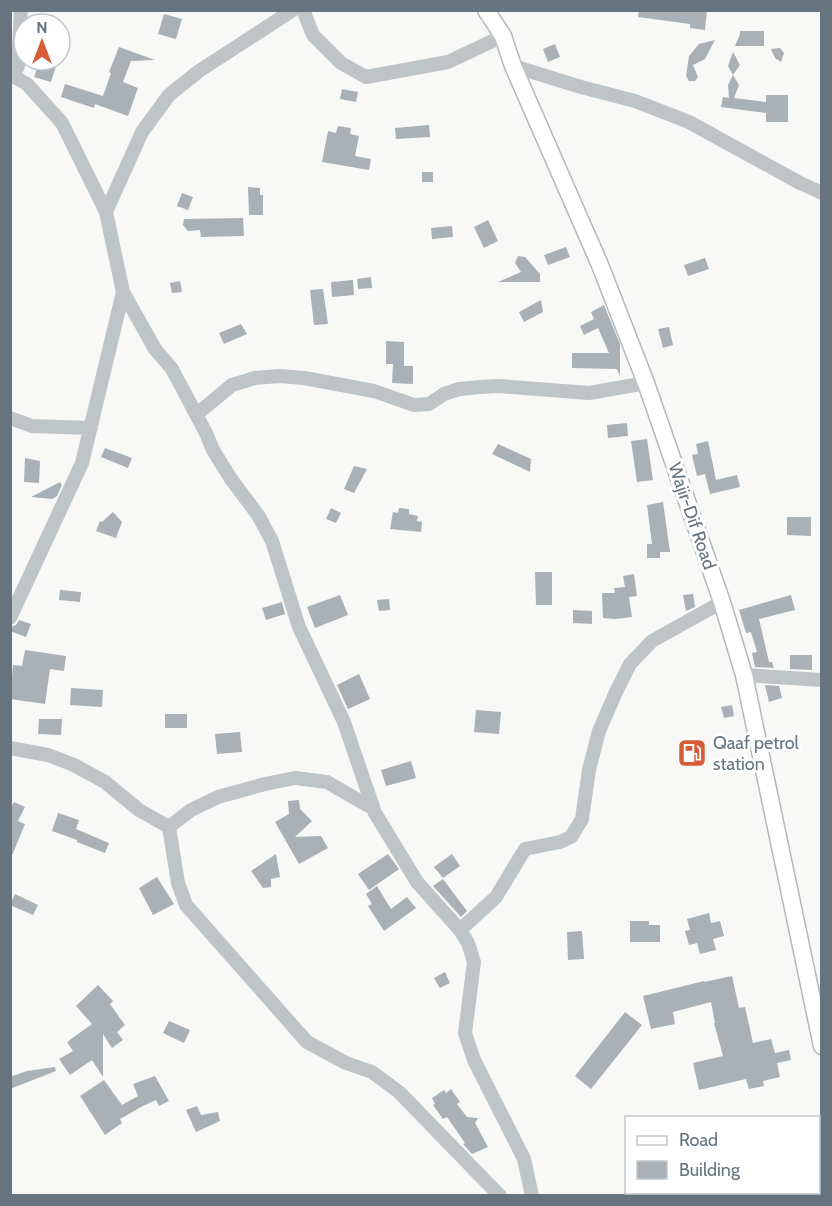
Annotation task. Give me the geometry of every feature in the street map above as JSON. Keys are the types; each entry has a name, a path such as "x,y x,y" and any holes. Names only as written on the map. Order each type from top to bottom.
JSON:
{"main road":[{"name":"Wajir-Dif Road","path":"486,10 502,36 600,265 646,383 722,602 744,675 822,1046"}],"street":[{"path":"21,10 18,66 12,75 27,84 62,123 106,212 123,292 154,349 172,369 197,414 213,450 258,515 272,541 299,627 344,722 374,810 417,882 460,930 468,943 474,962 465,1033 474,1060 524,1159 532,1196"},
{"path":"106,212 142,132 169,95 199,71 293,10"},
{"path":"305,10 304,15 313,35 341,63 366,77 448,62 502,36"},
{"path":"513,66 635,101 689,122 822,193"},
{"path":"10,618 82,464 123,292"},
{"path":"197,414 232,385 255,378 279,376 304,378 374,391 414,405 429,404 444,394 459,389 480,387 499,386 589,393 646,383"},
{"path":"10,418 32,426 91,428"},
{"path":"460,930 496,897 525,849 560,842 571,837 577,828 582,819 589,770 599,730 630,664 652,641 722,602"},
{"path":"744,675 822,681"},
{"path":"10,748 48,755 74,765 105,782 139,810 169,827"},
{"path":"169,827 191,810 218,797 295,778 327,782 374,810"},
{"path":"169,827 178,883 186,905 306,1042 346,1063 372,1072 399,1092 500,1196"}],"building":[{"path":"639,10 707,10 705,30 690,28 690,24 638,17"},
{"path":"164,14 182,19 176,39 158,34"},
{"path":"740,31 764,31 764,46 735,46"},
{"path":"715,40 705,59 693,65 698,77 695,81 689,81 686,76 689,56 699,44"},
{"path":"555,44 560,57 548,62 543,49"},
{"path":"119,47 155,60 131,61 123,82 138,88 128,116 95,104 94,108 61,97 65,84 103,96"},
{"path":"780,48 784,53 781,62 775,58 771,49"},
{"path":"733,52 740,65 733,75 728,66"},
{"path":"36,72 54,72 51,82 34,77"},
{"path":"733,75 739,85 734,98 766,102 766,95 788,95 788,122 766,122 766,113 721,107 723,97 729,98 728,85"},
{"path":"342,89 358,92 356,102 340,99"},
{"path":"429,125 430,137 396,139 395,128"},
{"path":"338,126 351,128 350,134 359,136 355,156 371,159 369,170 322,162 328,131 336,133"},
{"path":"422,172 433,172 433,182 422,182"},
{"path":"248,187 260,188 260,195 263,195 263,215 249,215"},
{"path":"182,193 193,197 188,210 177,206"},
{"path":"243,218 244,236 201,237 200,230 188,231 183,225 184,219"},
{"path":"488,220 498,241 484,248 474,227"},
{"path":"452,226 453,237 432,239 431,228"},
{"path":"566,247 570,257 548,265 544,255"},
{"path":"518,256 525,257 540,274 540,282 498,282 521,272 515,263"},
{"path":"705,258 709,269 688,276 684,265"},
{"path":"371,277 372,288 358,289 357,279"},
{"path":"353,280 354,295 332,297 331,282"},
{"path":"180,281 182,292 172,293 170,283"},
{"path":"323,289 328,324 314,325 310,290"},
{"path":"541,300 543,312 524,322 519,312"},
{"path":"604,305 620,344 620,376 617,369 572,368 572,353 609,353 598,328 584,335 580,326 594,319 591,312"},
{"path":"241,324 247,334 224,344 219,333"},
{"path":"669,327 673,345 663,348 658,329"},
{"path":"386,341 404,342 404,366 413,366 413,384 392,383 393,364 386,364"},
{"path":"627,423 628,436 608,438 607,425"},
{"path":"647,439 653,480 637,482 631,441"},
{"path":"708,441 716,480 737,475 740,487 710,494 705,474 697,476 692,455 698,454 696,444"},
{"path":"498,444 531,459 530,472 492,454"},
{"path":"105,448 132,458 128,468 101,457"},
{"path":"25,458 40,461 39,483 24,482"},
{"path":"354,466 367,469 354,493 344,489"},
{"path":"60,482 62,485 57,496 52,499 31,497"},
{"path":"663,502 670,552 660,552 660,558 647,558 647,544 652,544 647,505"},
{"path":"331,508 341,513 336,523 326,519"},
{"path":"399,508 409,509 409,514 418,516 417,521 422,522 421,532 390,529 393,512 398,513"},
{"path":"113,512 122,522 116,538 96,531 100,521 102,522"},
{"path":"787,517 811,517 811,536 787,535"},
{"path":"535,572 552,572 552,605 536,605"},
{"path":"634,574 637,596 629,597 632,617 603,618 602,593 615,593 614,588 625,587 623,576"},
{"path":"60,590 81,592 80,602 59,600"},
{"path":"693,594 695,607 686,611 683,595"},
{"path":"340,595 348,615 315,628 307,607"},
{"path":"791,595 795,610 759,619 769,662 772,662 774,668 755,667 752,653 757,652 751,632 746,633 739,610"},
{"path":"389,599 390,610 379,611 377,600"},
{"path":"282,602 285,614 266,620 262,608"},
{"path":"573,610 592,611 592,624 573,623"},
{"path":"19,620 31,624 26,637 10,631 10,627 16,625"},
{"path":"25,650 66,656 64,671 50,669 45,704 10,699 13,665 22,666"},
{"path":"790,655 812,655 812,670 790,669"},
{"path":"359,674 370,699 348,709 337,685"},
{"path":"765,685 779,686 782,698 769,702"},
{"path":"71,688 103,690 102,707 70,705"},
{"path":"732,705 734,716 724,718 721,707"},
{"path":"476,710 501,712 499,734 474,732"},
{"path":"165,714 187,714 187,728 165,728"},
{"path":"39,719 62,719 61,735 38,734"},
{"path":"240,732 242,752 217,754 215,734"},
{"path":"411,761 416,778 386,786 381,770"},
{"path":"299,800 300,809 312,821 295,837 321,836 328,848 299,864 275,822 289,814 288,801"},
{"path":"14,802 25,807 18,821 25,824 11,858 10,809"},
{"path":"58,813 79,820 76,829 109,843 105,853 52,831"},
{"path":"276,854 280,877 271,879 271,887 263,888 251,871"},
{"path":"388,854 399,869 369,890 358,874"},
{"path":"452,854 460,866 443,878 434,867"},
{"path":"157,877 174,904 153,915 139,888"},
{"path":"443,879 467,911 461,917 433,886"},
{"path":"377,886 391,909 407,897 416,908 384,931 368,906 372,904 366,894"},
{"path":"15,894 38,905 33,915 10,905"},
{"path":"709,913 711,923 720,921 724,936 713,939 716,950 700,954 697,943 689,945 685,931 690,930 687,919"},
{"path":"630,921 649,921 649,925 660,925 660,942 630,942"},
{"path":"582,931 584,959 568,960 567,932"},
{"path":"445,972 450,983 440,988 434,978"},
{"path":"732,976 739,1008 745,1007 753,1043 771,1039 775,1053 789,1050 791,1060 777,1063 780,1077 763,1081 764,1086 749,1089 746,1079 699,1090 693,1063 723,1056 711,1002 673,1012 675,1024 651,1029 643,996"},
{"path":"98,985 113,1001 110,1004 125,1025 117,1032 123,1040 112,1048 103,1034 103,1077 92,1060 70,1075 59,1059 73,1051 67,1042 92,1024 76,1006"},
{"path":"625,1012 642,1025 591,1089 575,1076"},
{"path":"169,1021 190,1030 184,1043 163,1033"},
{"path":"55,1067 56,1071 10,1089 10,1077 27,1071"},
{"path":"155,1076 169,1101 159,1106 156,1100 141,1107 120,1119 122,1123 105,1135 80,1096 104,1080 122,1105 138,1096 133,1084"},
{"path":"451,1089 460,1102 457,1104 467,1117 478,1118 475,1123 488,1147 472,1154 463,1144 465,1143 447,1117 443,1119 433,1105 435,1104 432,1098 444,1090 446,1093"},
{"path":"197,1106 201,1115 218,1112 220,1121 196,1132 186,1110"}],"place":[{"name":"Qaaf petrol station","path":"692,753"}]}
